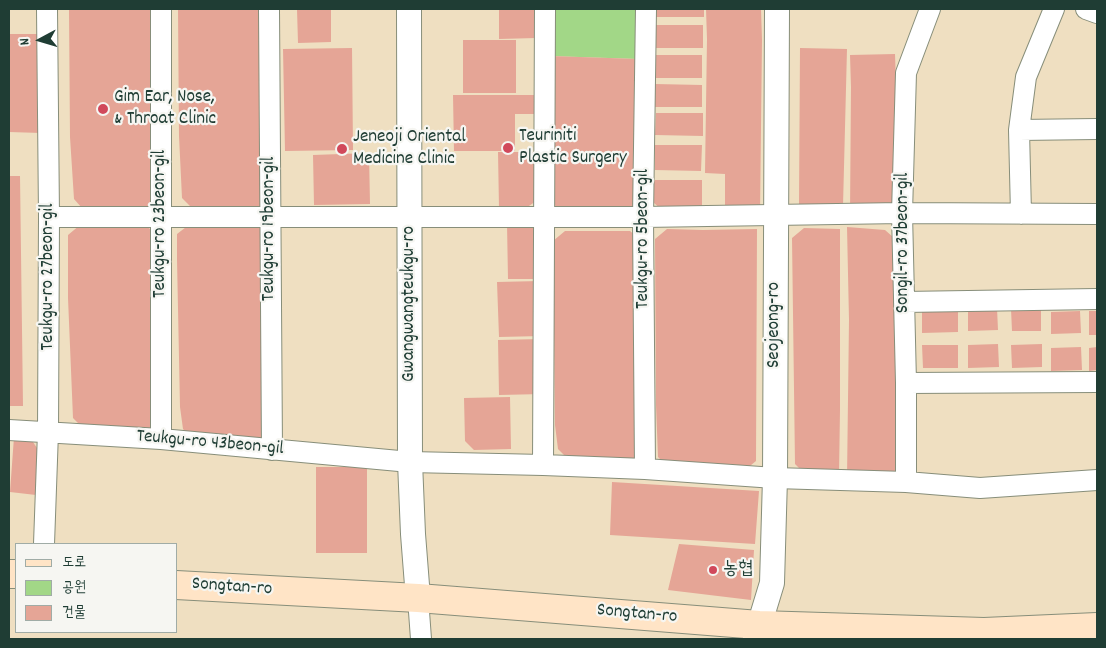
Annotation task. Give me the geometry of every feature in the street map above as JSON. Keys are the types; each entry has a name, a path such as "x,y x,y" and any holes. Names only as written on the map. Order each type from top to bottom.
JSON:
{"main road":[{"name":"Songtan-ro","path":"178,584 418,598 757,632 984,632 1097,627"}],"street":[{"name":"Teukgu-ro 27beon-gil","path":"44,543 48,432 49,217 47,9"},
{"name":"Teukgu-ro 23beon-gil","path":"161,9 162,439"},
{"name":"Teukgu-ro 19beon-gil","path":"269,9 272,450"},
{"name":"Gwangwangteukgu-ro","path":"409,9 410,462 418,598"},
{"path":"544,465 545,9"},
{"name":"Teukgu-ro 5beon-gil","path":"646,9 643,217 646,469"},
{"name":"Seojeong-ro","path":"757,632 772,583 776,9"},
{"name":"Songil-ro 37beon-gil","path":"906,482 902,214 906,73 930,9"},
{"path":"1022,214 1019,130 1026,77 1054,9"},
{"path":"1086,9 1097,13"},
{"path":"1019,130 1097,129"},
{"path":"49,217 410,218 1097,214"},
{"path":"904,302 1097,299"},
{"path":"906,383 1097,382"},
{"name":"Teukgu-ro 43beon-gil","path":"9,430 162,439 410,462"},
{"path":"410,462 646,469 774,478 906,482 980,488 1097,480"},
{"path":"418,598 421,639"}],"green space":[{"path":"551,9 641,9 638,59 550,56"}],"building":[{"path":"69,9 158,9 160,201 149,209 82,208 74,199 70,137"},
{"path":"178,9 266,9 268,201 257,209 191,207 182,198 179,136"},
{"path":"297,9 331,9 331,42 298,43"},
{"path":"499,9 536,9 536,38 499,39"},
{"path":"657,9 704,9 704,17 656,17"},
{"path":"706,9 761,9 760,214 725,214 725,174 705,173"},
{"path":"656,25 703,25 703,48 656,48"},
{"path":"9,34 42,34 41,133 9,132"},
{"path":"463,40 516,40 516,93 463,93"},
{"path":"352,48 353,150 285,151 283,49"},
{"path":"800,48 847,49 843,206 799,206"},
{"path":"895,54 897,115 896,203 850,214 850,55"},
{"path":"655,55 702,55 702,78 655,78"},
{"path":"550,56 638,59 638,204 627,213 560,211 552,202"},
{"path":"655,84 702,85 702,107 655,107"},
{"path":"453,95 536,95 536,114 515,114 515,151 454,151"},
{"path":"656,113 703,113 703,136 655,135"},
{"path":"655,145 702,145 701,171 655,170"},
{"path":"498,152 539,152 539,199 526,208 499,208"},
{"path":"369,153 370,204 314,205 313,155"},
{"path":"9,176 20,176 23,406 9,406"},
{"path":"654,180 702,180 702,209 661,209 654,203"},
{"path":"190,224 255,224 268,235 269,432 257,440 191,438 183,429 180,407 177,234"},
{"path":"507,224 540,224 541,279 508,279"},
{"path":"80,225 145,225 159,236 159,421 148,429 82,427 73,418 68,298 68,235"},
{"path":"847,227 885,230 893,237 895,260 897,469 885,479 847,478 849,320"},
{"path":"804,228 840,229 839,475 803,472 795,464 792,238"},
{"path":"667,229 757,229 756,461 745,470 667,466 658,457 655,239"},
{"path":"565,231 630,231 643,242 644,451 633,459 566,457 558,449 555,425 553,241"},
{"path":"540,281 542,336 499,337 497,282"},
{"path":"997,308 998,330 968,331 968,309"},
{"path":"1041,308 1041,331 1012,331 1011,309"},
{"path":"922,309 958,309 958,332 922,333"},
{"path":"1080,311 1081,333 1051,334 1051,312"},
{"path":"1089,311 1097,311 1097,335 1089,335"},
{"path":"541,339 543,394 499,395 498,340"},
{"path":"998,344 999,367 968,368 968,345"},
{"path":"1042,344 1042,367 1012,368 1011,345"},
{"path":"922,345 958,345 958,368 923,368"},
{"path":"1081,347 1082,370 1051,371 1051,348"},
{"path":"1097,347 1097,370 1089,371 1089,348"},
{"path":"510,397 511,449 474,450 465,441 464,398"},
{"path":"14,437 31,439 39,451 36,495 10,492"},
{"path":"316,467 367,467 367,553 316,553"},
{"path":"612,482 759,491 755,544 610,535"},
{"name":"농협","path":"679,544 754,550 751,600 668,590"}],"place":[{"name":"Gim Ear, Nose, & Throat Clinic","path":"103,109"},
{"name":"Teuriniti Plastic Surgery","path":"508,148"},
{"name":"Jeneoji Oriental Medicine Clinic","path":"342,149"},
{"name":"농협","path":"713,570"}]}
